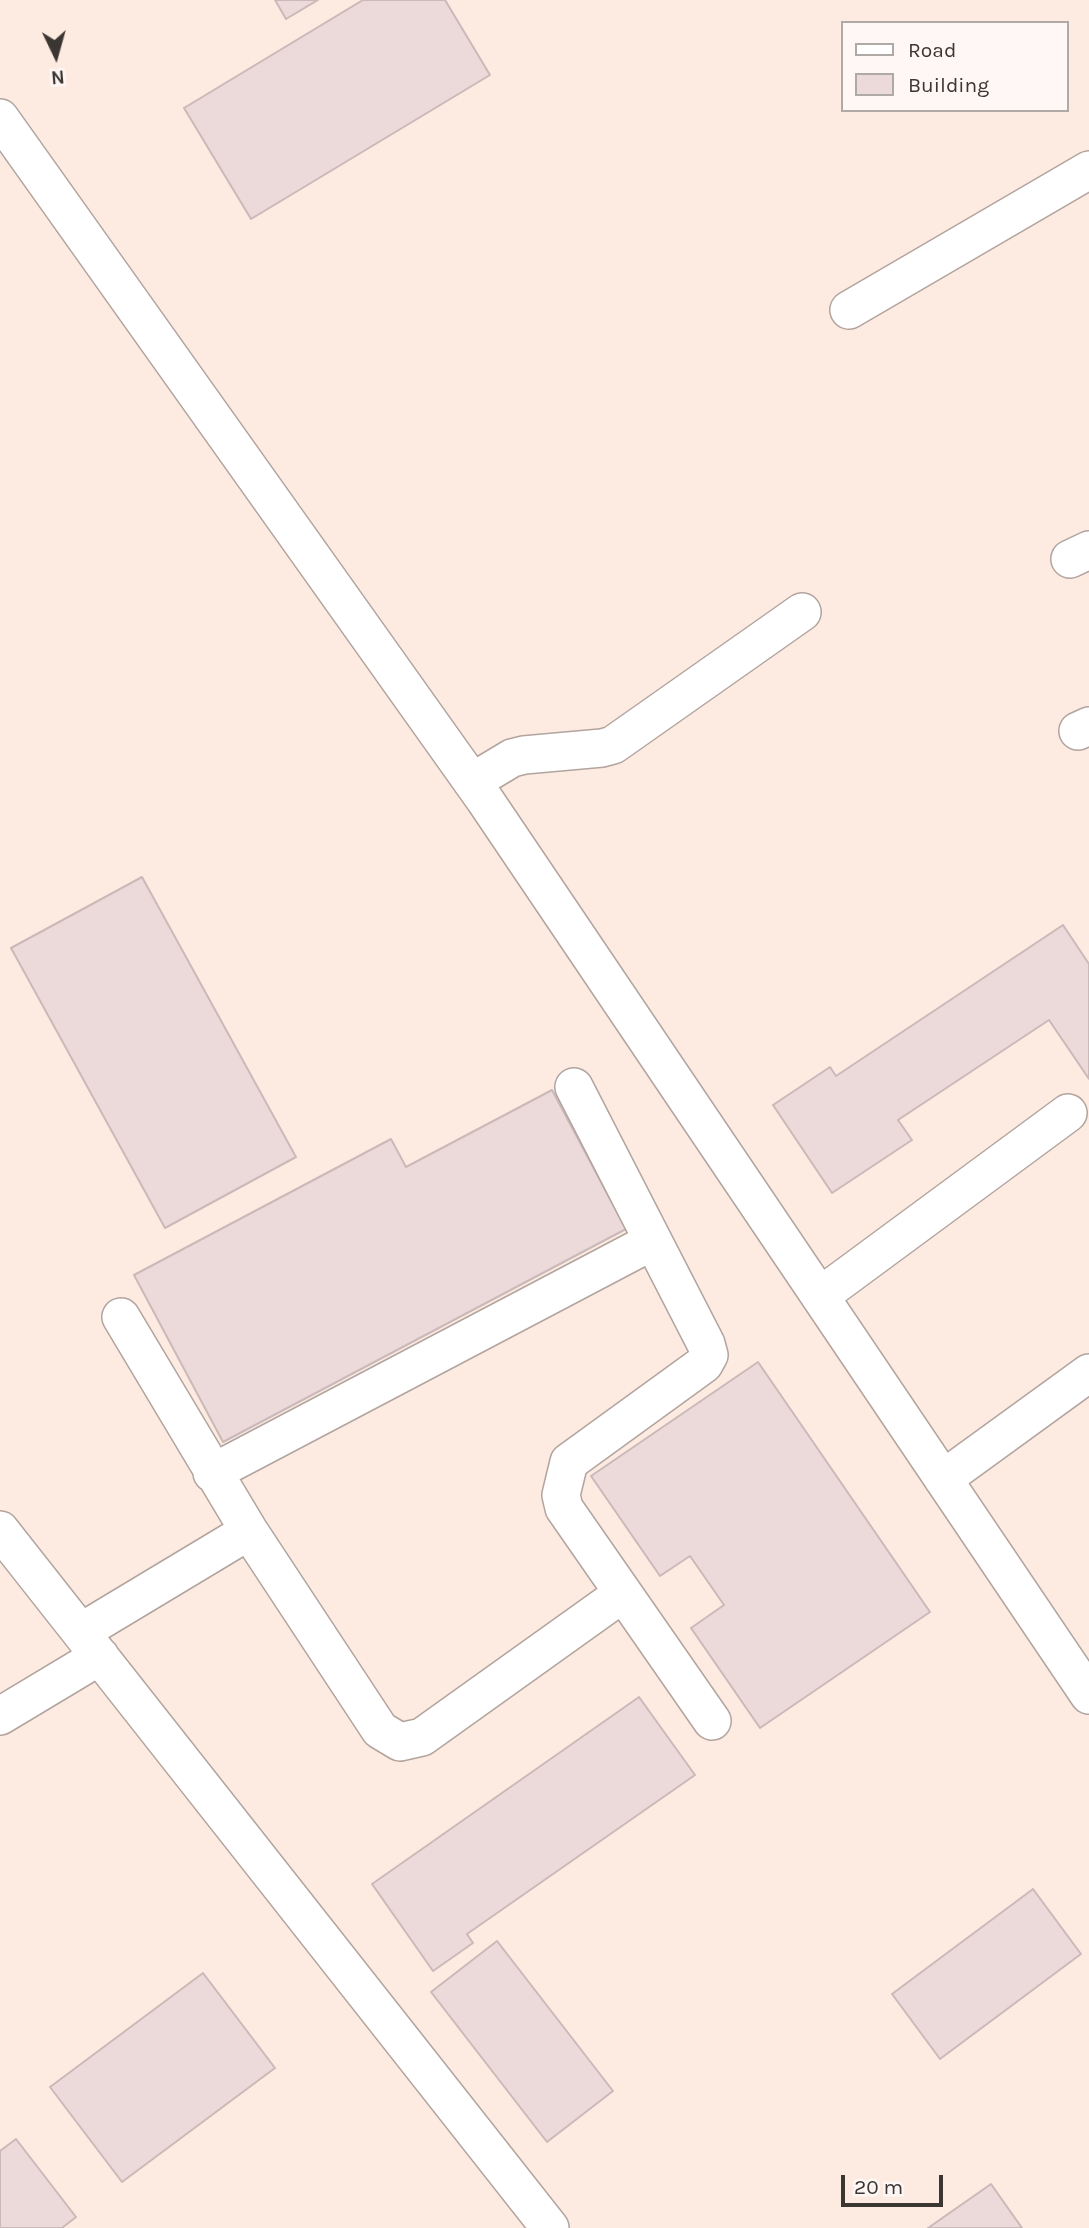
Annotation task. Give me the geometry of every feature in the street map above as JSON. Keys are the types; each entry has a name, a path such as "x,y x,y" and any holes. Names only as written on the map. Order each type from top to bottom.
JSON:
{"street":[{"path":"0,118 472,782 1089,1695"},
{"path":"849,310 1089,170"},
{"path":"472,782 524,755 602,748 613,744 803,612"},
{"path":"574,1087 651,1242 706,1344 709,1355 704,1363 569,1462 561,1494 564,1508 712,1721"},
{"path":"820,1296 1068,1113"},
{"path":"212,1473 651,1242"},
{"path":"121,1317 249,1531 380,1730 400,1742 422,1737 622,1594"},
{"path":"943,1479 1089,1373"},
{"path":"0,1530 550,2228"},
{"path":"0,1716 91,1644 249,1531"}],"shaded area":[{"path":"0,0 1089,0 1089,2228 0,2228"}],"building":[{"path":"275,0 318,0 286,19"},
{"path":"363,0 445,0 490,75 251,219 184,108"},
{"path":"142,877 296,1157 165,1228 11,948"},
{"path":"1063,925 1089,964 1089,1079 1049,1020 898,1120 912,1140 832,1193 773,1105 830,1067 836,1076"},
{"path":"552,1090 626,1229 223,1442 134,1275 391,1139 406,1167"},
{"path":"758,1362 930,1612 760,1728 691,1628 724,1605 690,1556 660,1576 591,1476"},
{"path":"639,1697 695,1775 467,1934 473,1943 433,1971 372,1884"},
{"path":"1033,1889 1081,1954 940,2059 892,1994"},
{"path":"497,1941 613,2091 547,2142 431,1992"},
{"path":"203,1973 275,2068 122,2182 50,2087"},
{"path":"16,2139 76,2217 62,2228 0,2228 0,2151"},
{"path":"991,2184 1022,2228 928,2228"}]}
